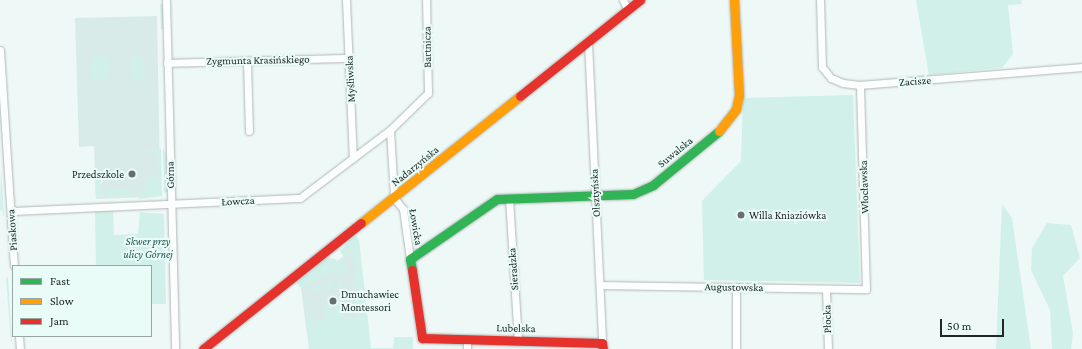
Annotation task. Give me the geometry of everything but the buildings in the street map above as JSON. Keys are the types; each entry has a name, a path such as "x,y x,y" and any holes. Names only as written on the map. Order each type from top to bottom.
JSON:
{"street":[{"name":"Górna","path":"166,0 175,349"},
{"name":"Myśliwska","path":"346,0 354,158"},
{"name":"Bartnicza","path":"426,0 428,93"},
{"path":"623,0 628,10"},
{"name":"Nadarzyńska","path":"203,349 394,198 640,0"},
{"name":"Suwalska","path":"509,198 633,194 647,189 732,118 739,95 734,0"},
{"name":"Zacisze","path":"820,0 822,67 837,81 860,85 1082,67"},
{"name":"Olsztyńska","path":"588,42 601,285 602,346"},
{"name":"Piaskowa","path":"0,50 14,265"},
{"name":"Zygmunta Krasińskiego","path":"167,62 349,58"},
{"path":"247,61 249,131"},
{"name":"Włocławska","path":"860,85 866,289"},
{"name":"Łowcza","path":"11,211 300,198 390,130 428,93"},
{"name":"Łowicka","path":"390,130 394,198 403,209 422,338"},
{"name":"Łowicka","path":"410,259 492,201 509,198"},
{"name":"Sieradzka","path":"509,198 518,340"},
{"name":"Augustowska","path":"601,285 866,289"},
{"path":"736,287 736,349"},
{"name":"Płocka","path":"826,289 828,349"},
{"path":"19,337 20,349"},
{"name":"Lubelska","path":"422,338 518,340 602,346"},
{"path":"467,339 467,349"}],"shaded area":[{"path":"157,16 160,179 146,197 96,199 94,146 79,147 75,18"},
{"name":"Dmuchawiec Montessori","path":"357,246 368,342 309,349 301,288"}],"green space":[{"path":"916,0 1021,0 1022,4 1008,5 1013,54 1002,68 929,75"},
{"path":"160,4 163,5 164,29 161,29"},
{"path":"99,53 109,59 109,75 102,82 91,78 90,71 91,59"},
{"path":"136,53 144,58 144,79 139,83 131,78 130,60"},
{"path":"853,95 860,283 704,280 702,201 741,161 743,98"},
{"path":"163,148 166,154 168,192 164,193"},
{"path":"141,149 161,149 162,196 138,199 139,189 146,189 145,178 159,178 158,152 135,152"},
{"path":"1,168 4,216 2,209 0,212"},
{"path":"95,179 101,179 103,198 96,199"},
{"path":"131,185 132,197 106,198 106,190 129,190"},
{"path":"1002,204 1012,218 1031,349 996,349"},
{"name":"Skwer przy ulicy Górnej","path":"95,211 113,211 114,235 138,234 140,212 164,214 166,304 152,304 152,265 96,265"},
{"path":"1047,223 1071,225 1080,258 1063,276 1073,333 1071,349 1052,349 1050,310 1031,270 1032,248"},
{"path":"355,235 359,240 371,348 393,348 394,337 413,337 413,349 309,349 306,312 313,314 314,322 327,321 325,305 343,303 344,319 357,317 353,298 358,297 357,286 309,291 320,283 323,289 329,288 328,281 333,281 333,288 339,287 338,280 341,280 342,287 352,286 357,270 356,264 350,264 356,259 350,252 344,257 340,251"},
{"path":"328,257 337,260 334,265 340,260 347,268 344,273 326,274 325,268 324,275 301,288 296,282"},
{"path":"8,277 12,342 6,278"}],"traffic: fast":[{"path":"412,270 410,259 497,199 633,194 653,185 719,131"}],"traffic: slow":[{"path":"719,131 736,109 739,95 734,0"},
{"path":"361,223 520,96"}],"traffic: jam":[{"path":"520,96 640,0"},
{"path":"203,349 361,223"},
{"path":"412,270 422,338 602,343 603,349"}],"place":[{"name":"Przedszkole","path":"132,174"},
{"name":"Willa Kniaziówka","path":"741,215"},
{"name":"Dmuchawiec Montessori","path":"333,301"}]}
